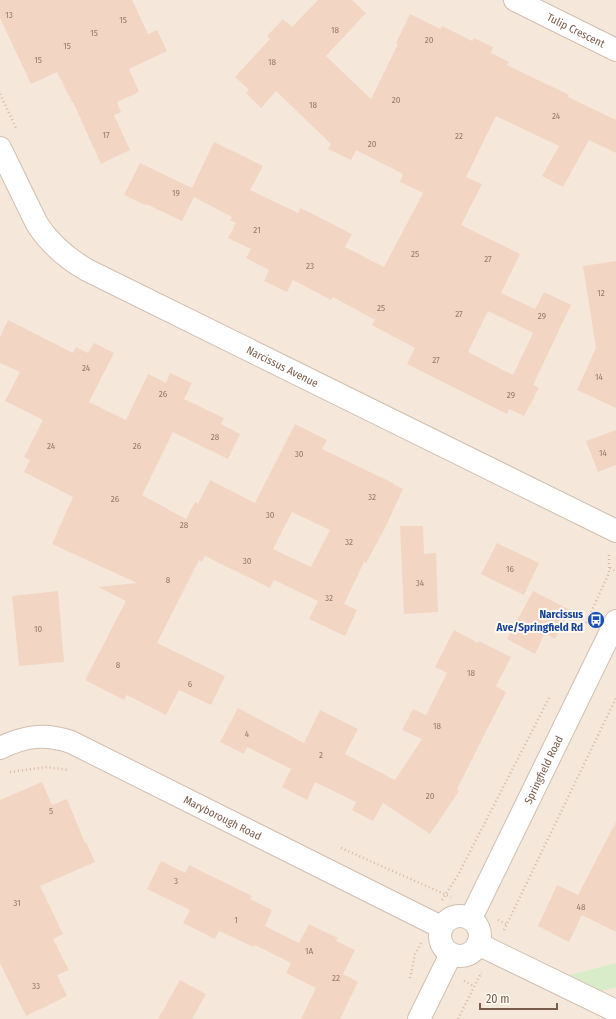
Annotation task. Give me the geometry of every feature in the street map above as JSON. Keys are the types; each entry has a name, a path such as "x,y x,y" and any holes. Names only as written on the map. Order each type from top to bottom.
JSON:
{"street":[{"name":"Tulip Crescent","path":"515,0 616,50"},
{"name":"Narcissus Avenue","path":"0,148 37,224 58,251 73,262 614,539"},
{"name":"Springfield Road","path":"470,918 616,621"},
{"name":"Maryborough Road","path":"0,748 22,739 45,736 71,742 441,927"},
{"path":"459,915 470,918 476,923 480,933 478,944 475,949 469,953 458,956 451,954 443,946 440,939 439,933 441,927 446,921 459,915"},
{"path":"478,944 616,1012"},
{"path":"419,1019 451,954"}],"path":[{"path":"0,94 18,132"},
{"path":"586,624 610,568 609,552 614,539"},
{"path":"610,568 616,571"},
{"path":"451,897 445,894 458,875 551,694"},
{"path":"504,930 616,698"},
{"path":"5,772 47,767 75,772"},
{"path":"458,1019 481,973"}],"shaded area":[{"path":"0,0 616,0 616,1019 0,1019"}],"green space":[{"path":"616,963 616,987 584,996 551,980"}],"building":[{"path":"0,0 132,0 148,34 157,30 167,51 129,69 139,92 117,102 121,112 114,115 130,150 101,164 73,102 57,72 31,84 0,18"},
{"path":"318,0 352,0 366,13 326,56 371,99 398,44 396,43 410,14 440,29 442,26 472,41 474,38 493,47 491,53 509,62 507,65 616,120 616,153 589,140 563,187 542,176 559,146 496,116 466,177 482,184 461,225 520,254 501,293 535,309 544,292 571,305 533,385 539,388 524,416 509,409 507,414 407,364 415,348 372,325 375,320 333,297 331,300 293,280 287,292 264,281 269,270 246,258 251,249 228,238 236,223 230,220 232,217 194,197 182,221 124,195 140,163 192,188 214,142 263,166 250,190 298,213 301,208 352,234 345,247 384,267 423,193 400,182 403,174 356,150 351,160 328,149 331,144 276,91 261,108 246,93 249,90 235,77 270,39 267,36 283,19 292,27","holes":["488,311 533,333 513,375 468,352"]},
{"path":"616,261 616,408 577,390 596,348 583,266"},
{"path":"8,320 73,353 76,347 88,353 94,343 114,353 89,402 126,420 148,374 166,383 170,373 192,383 184,399 224,418 221,424 240,434 228,459 173,432 142,495 186,519 195,502 198,504 210,480 255,503 295,424 327,440 322,449 403,489 384,530 366,563 364,562 344,604 357,610 345,636 309,619 318,601 274,580 270,588 205,556 202,562 199,560 157,643 225,676 211,705 179,690 166,715 127,695 124,700 85,680 126,601 98,587 137,583 52,544 73,497 24,472 30,460 24,457 43,420 5,401 20,372 0,363 0,337","holes":["292,512 330,530 311,567 273,549"]},
{"path":"616,430 616,465 598,472 586,441"},
{"path":"400,526 423,526 424,554 436,553 438,612 404,614"},
{"path":"497,543 539,563 524,595 481,574"},
{"path":"58,591 64,662 19,666 12,596"},
{"path":"533,591 570,610 555,639 545,633 535,654 507,639"},
{"path":"454,630 478,643 479,641 511,657 496,686 506,692 457,789 459,791 430,834 383,803 373,821 352,810 356,802 315,782 307,800 282,787 291,769 247,747 244,754 220,742 238,708 304,743 320,710 358,729 345,754 395,780 422,739 402,730 413,709 426,715 447,673 435,667"},
{"path":"42,782 52,805 67,799 85,843 86,842 95,862 40,886 63,934 53,939 69,970 57,975 67,996 26,1016 0,963 0,800"},
{"path":"616,822 616,932 582,915 569,942 538,926 557,885 578,895"},
{"path":"161,861 185,873 189,865 252,896 250,899 272,910 265,926 299,943 309,924 338,938 336,941 355,950 343,974 358,982 340,1019 301,1019 316,988 286,973 291,963 255,945 254,947 219,931 215,939 183,923 190,910 147,889"},
{"path":"180,980 206,994 192,1019 158,1019"}],"place":[{"name":"Narcissus Ave/Springfield Rd","path":"596,620"}]}
